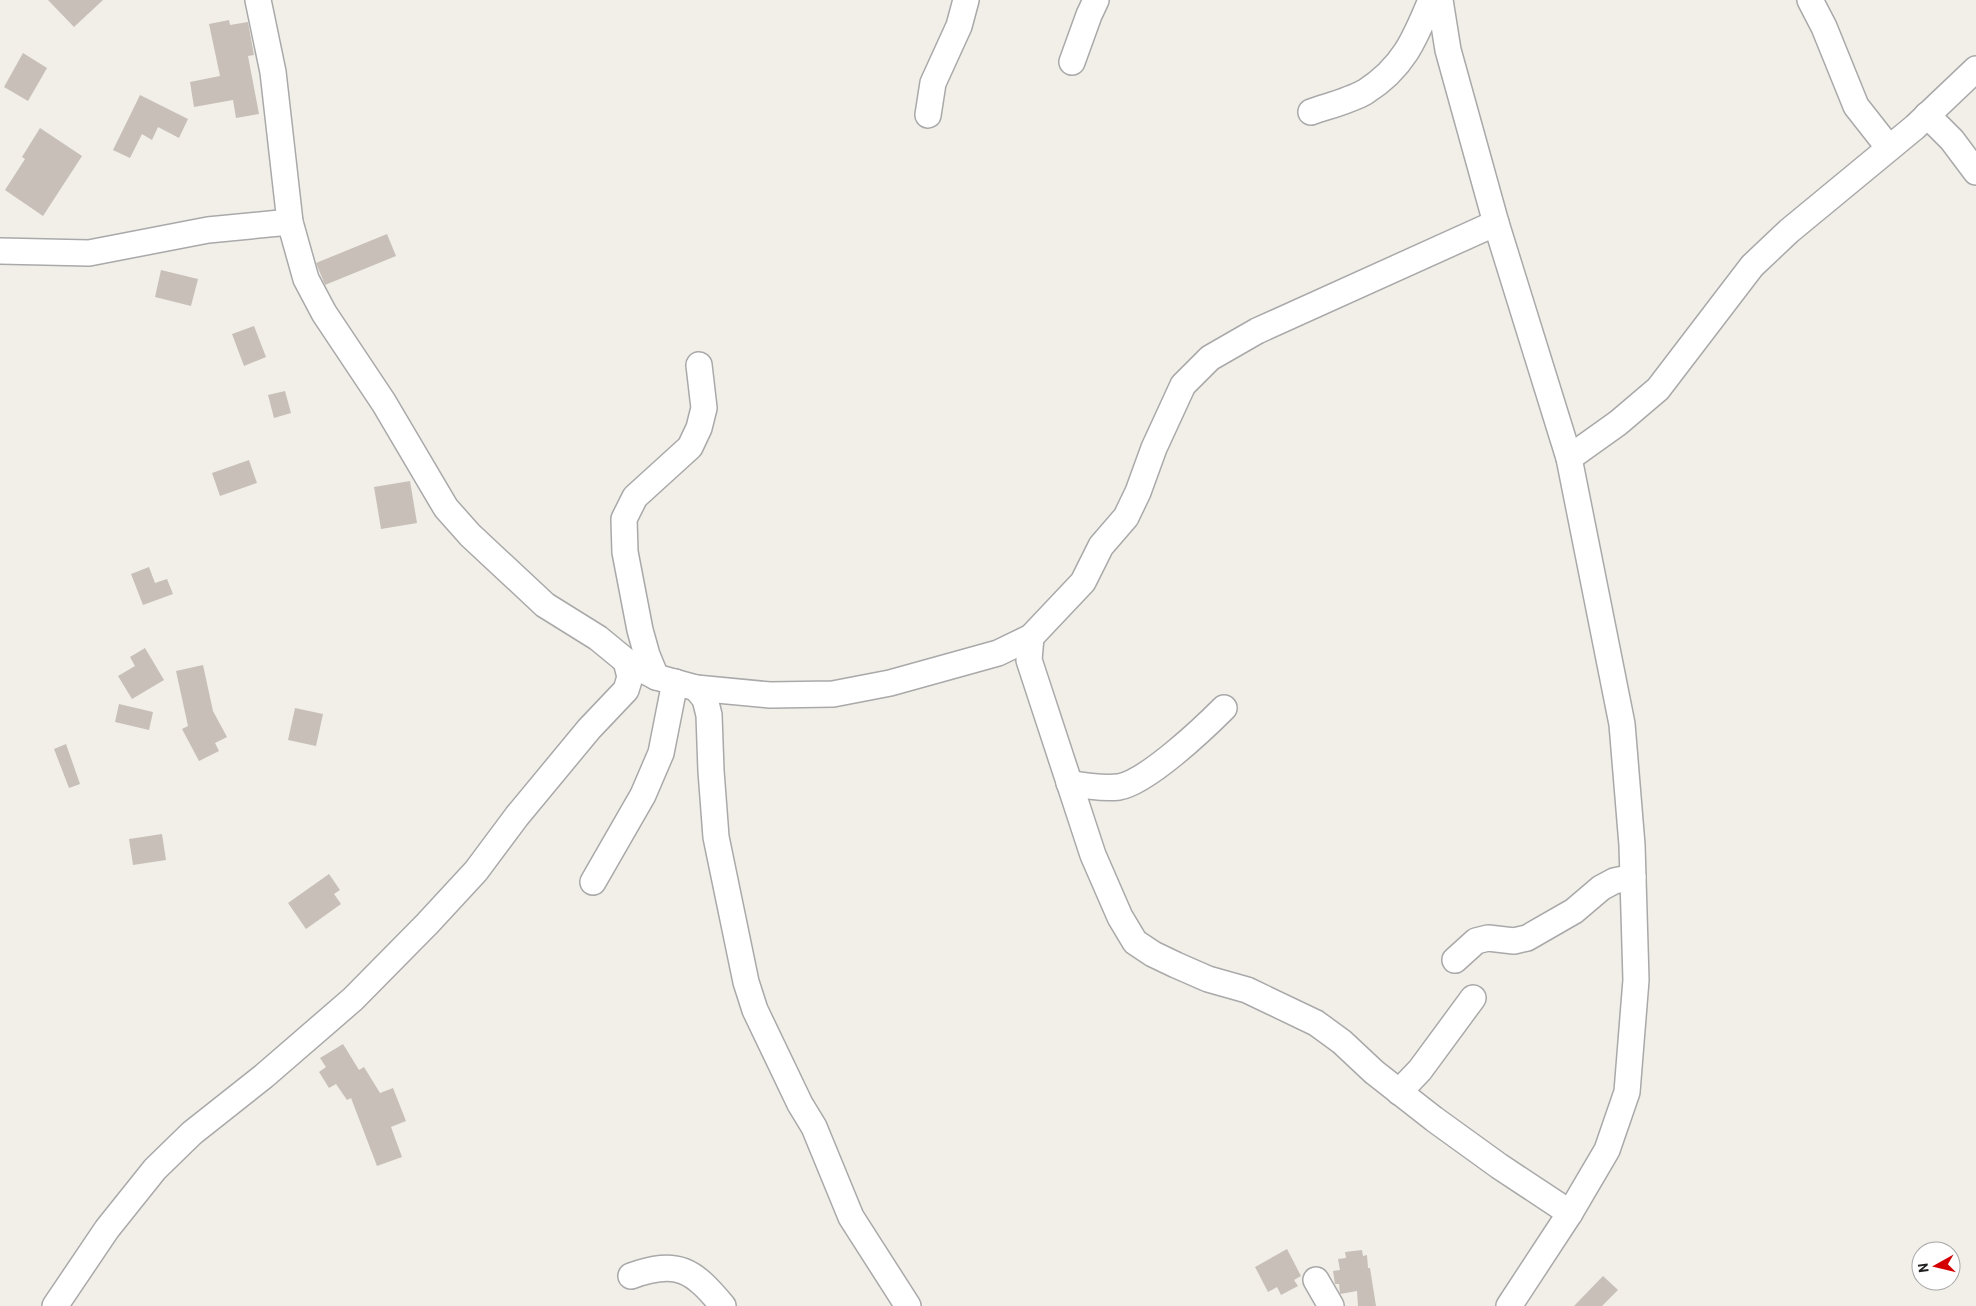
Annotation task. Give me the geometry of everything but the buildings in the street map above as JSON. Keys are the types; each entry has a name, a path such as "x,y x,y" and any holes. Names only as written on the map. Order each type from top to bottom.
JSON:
{"street":[{"path":"258,0 273,72 290,222 306,279 324,313 384,403 446,508 470,535 545,605 598,638 626,661 676,682 705,699 709,715 716,837 746,982 756,1010 800,1104 814,1127 850,1217 908,1306"},
{"path":"928,115 933,83 959,26 966,0"},
{"path":"1072,62 1096,0"},
{"path":"1311,112 1364,92 1397,66 1409,48 1431,0"},
{"path":"1440,0 1448,50 1496,223 1569,458 1622,724 1632,845 1636,980 1627,1092 1607,1150 1570,1213 1509,1306"},
{"path":"1810,0 1824,27 1856,106 1889,148"},
{"path":"1569,458 1618,423 1658,389 1752,266 1789,231 1927,116 1976,69"},
{"path":"1927,116 1952,140 1976,172"},
{"path":"0,251 89,253 208,230 290,222"},
{"path":"699,365 704,408 699,428 690,447 635,497 624,519 624,552 647,655 676,682 770,694 832,694 890,683 998,653 1031,637 1083,582 1101,546 1126,517 1138,492 1154,448 1183,385 1210,358 1256,331 1496,223"},
{"path":"1031,637 1029,660 1093,855 1120,917 1135,942 1153,954 1176,965 1208,979 1247,990 1316,1023 1342,1042 1399,1092 1499,1166 1570,1213"},
{"path":"55,1306 107,1229 155,1169 192,1133 264,1076 353,999 427,924 476,870 589,729 626,690 630,677 626,661"},
{"path":"593,882 643,795 661,753 676,682"},
{"path":"1069,783 1108,788 1132,782 1153,769 1187,743 1224,708"},
{"path":"1454,960 1476,940 1488,938 1514,942 1527,938 1574,912 1601,888 1614,881 1633,877"},
{"path":"1399,1092 1420,1070 1473,998"},
{"path":"631,1276 648,1270 669,1267 690,1273 707,1286 723,1306"},
{"path":"1316,1280 1331,1306"}]}
